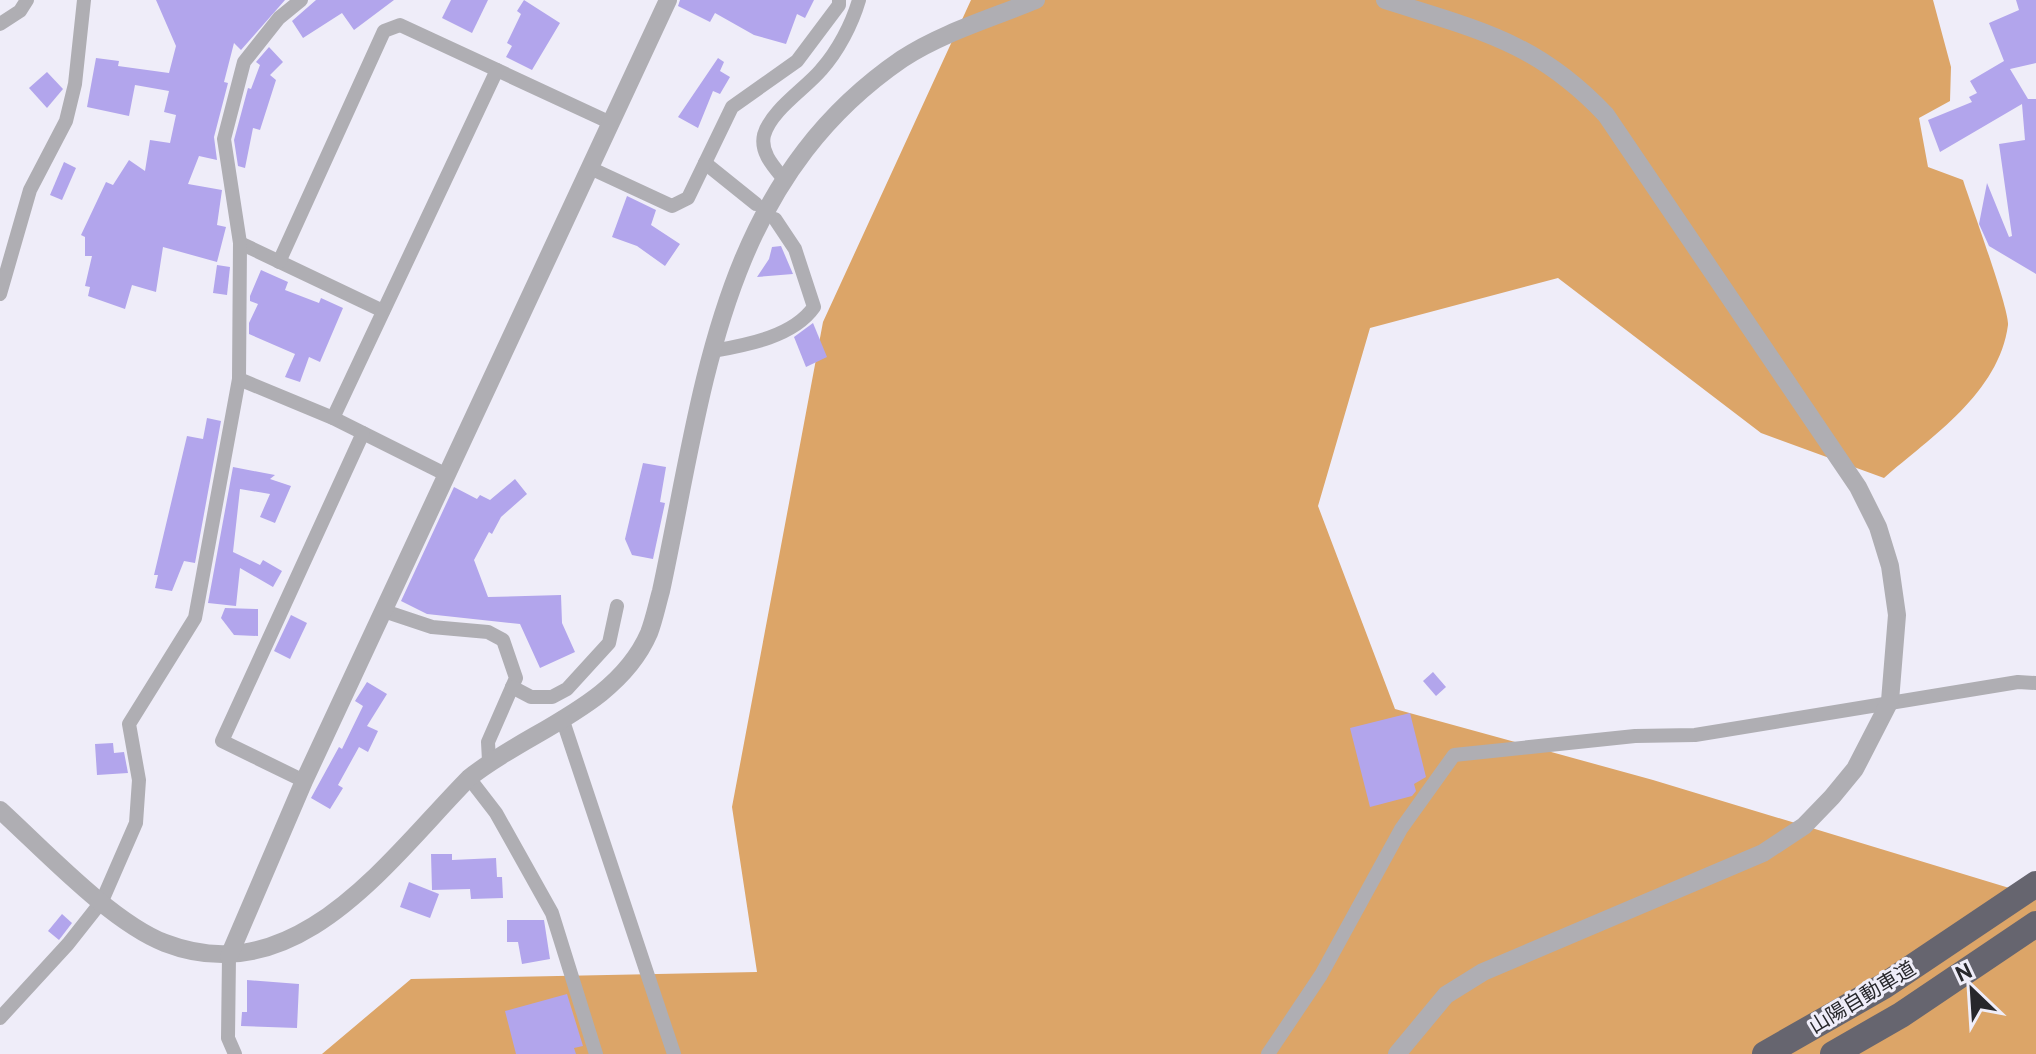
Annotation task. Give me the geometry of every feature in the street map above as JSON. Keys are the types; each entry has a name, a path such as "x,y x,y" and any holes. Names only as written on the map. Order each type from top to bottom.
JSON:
{"highway":[{"name":"山陽自動車道","path":"1765,1054 1884,986 2036,884"},
{"name":"山陽自動車道","path":"1833,1054 1901,1015 2036,924"}],"street":[{"path":"0,24 20,11 27,0"},
{"path":"0,294 30,190 66,121 75,84 84,0"},
{"path":"0,1018 68,944 102,901 136,823 139,780 129,724 195,618 239,379 240,243 224,139 244,62 279,18 301,0"},
{"path":"235,1054 228,1038 229,956 304,781 668,0"},
{"path":"590,168 672,206 688,198 732,107 797,61 839,0"},
{"path":"783,178 768,160 763,137 770,123 823,68 854,19 859,0"},
{"path":"0,810 102,901 166,944 229,956 274,947 315,928 340,909 489,761 562,718 623,674 649,633 726,296 754,231 783,178 832,120 904,58 1036,0"},
{"path":"1385,0 1520,46 1580,87 1635,153 1858,487 1878,527 1890,566 1897,615 1890,701 1855,769 1804,826 1763,853 1483,972 1446,995 1397,1054"},
{"path":"279,262 384,31 400,25 611,123"},
{"path":"333,418 497,70"},
{"path":"705,163 756,204"},
{"path":"713,351 773,336 808,316 814,307 795,249 775,219"},
{"path":"240,243 383,311"},
{"path":"239,379 333,418 447,475"},
{"path":"304,781 222,741 363,433"},
{"path":"512,687 531,697 552,697 567,689 609,643 617,606"},
{"path":"384,611 432,627 488,632 503,640 516,678 488,742 489,761"},
{"path":"1268,1054 1321,975 1401,829 1454,755 1635,736 1695,735 1890,701 2018,682 2036,683"},
{"path":"562,718 674,1054"},
{"path":"469,778 496,813 552,913 596,1054"}],"shaded area":[{"path":"971,0 1933,0 1951,67 1950,101 1919,118 1928,167 1963,180 2008,325 2002,349 1977,392 1942,430 1884,478 1761,433 1558,278 1370,328 1318,506 1395,709 1653,780 2036,896 2036,1054 322,1054 411,979 757,972 732,807 823,322"}],"building":[{"path":"156,0 285,0 241,50 234,43 224,82 228,83 214,137 217,160 199,156 188,184 222,190 217,225 226,227 217,262 163,247 156,292 132,285 125,309 88,296 90,287 85,286 92,256 85,256 85,237 81,235 106,182 113,185 129,160 145,171 150,140 170,143 176,115 164,112 169,91 135,85 129,116 87,107 96,58 119,61 118,66 169,73 176,46"},
{"path":"316,0 394,0 354,30 342,13 303,38 292,21"},
{"path":"451,0 488,0 472,33 442,18"},
{"path":"524,0 560,23 532,70 506,57 512,46 507,43 521,14 517,11"},
{"path":"680,0 814,0 805,18 797,14 786,44 754,35 715,13 710,22 678,6"},
{"path":"2016,0 2036,0 2036,63 2010,69 2028,99 2036,99 2036,274 1989,246 1979,224 1987,183 2009,237 2012,236 1999,144 2025,140 2022,104 1940,152 1928,120 1972,102 1969,97 1977,93 1970,81 2004,61 1989,23 2019,10"},
{"path":"269,47 283,62 270,75 276,80 260,130 253,128 245,168 238,166 234,140 248,88 251,89 260,65 256,62"},
{"path":"718,58 724,62 720,71 730,77 720,94 713,91 698,128 678,117"},
{"path":"47,72 63,89 47,108 29,88"},
{"path":"64,162 76,168 62,200 50,195"},
{"path":"627,196 656,210 651,225 680,244 665,266 637,246 612,237"},
{"path":"781,246 793,274 757,277 769,259 772,247"},
{"path":"217,265 230,267 227,295 213,293"},
{"path":"261,270 288,282 285,290 319,303 321,298 343,308 320,362 309,357 300,382 285,377 295,354 249,334 249,323 258,304 250,301 250,296"},
{"path":"813,323 827,357 806,367 794,337"},
{"path":"207,418 221,421 195,563 184,561 172,591 155,588 158,575 154,575 187,436 203,439"},
{"path":"643,463 666,467 660,502 665,503 653,559 632,555 625,539"},
{"path":"233,467 275,475 270,479 291,486 275,523 260,517 270,494 240,489 233,552 260,565 263,560 282,571 273,587 240,568 236,606 208,603"},
{"path":"515,479 527,494 501,517 474,560 488,597 561,595 562,623 575,652 540,668 520,624 427,614 401,601 454,487 477,499 480,495 490,500"},
{"path":"225,608 258,609 258,636 234,635 221,618"},
{"path":"291,615 307,623 290,659 274,651"},
{"path":"1433,672 1446,687 1436,696 1423,681"},
{"path":"367,682 387,694 367,726 378,731 368,752 359,747 338,785 343,788 330,809 311,798 339,747 342,749 363,706 355,701"},
{"path":"1410,713 1426,777 1414,784 1416,791 1412,796 1370,807 1350,728"},
{"path":"113,743 114,753 124,752 128,773 97,775 95,744"},
{"path":"431,854 452,854 452,860 496,858 497,877 502,877 503,898 471,899 470,889 432,890"},
{"path":"409,882 439,894 430,918 400,907"},
{"path":"62,914 72,923 59,940 48,931"},
{"path":"507,920 544,920 550,959 522,964 518,942 507,942"},
{"path":"247,980 299,984 297,1028 241,1026 242,1012 247,1012"},
{"path":"567,994 583,1046 574,1048 576,1054 516,1054 505,1011"}]}
